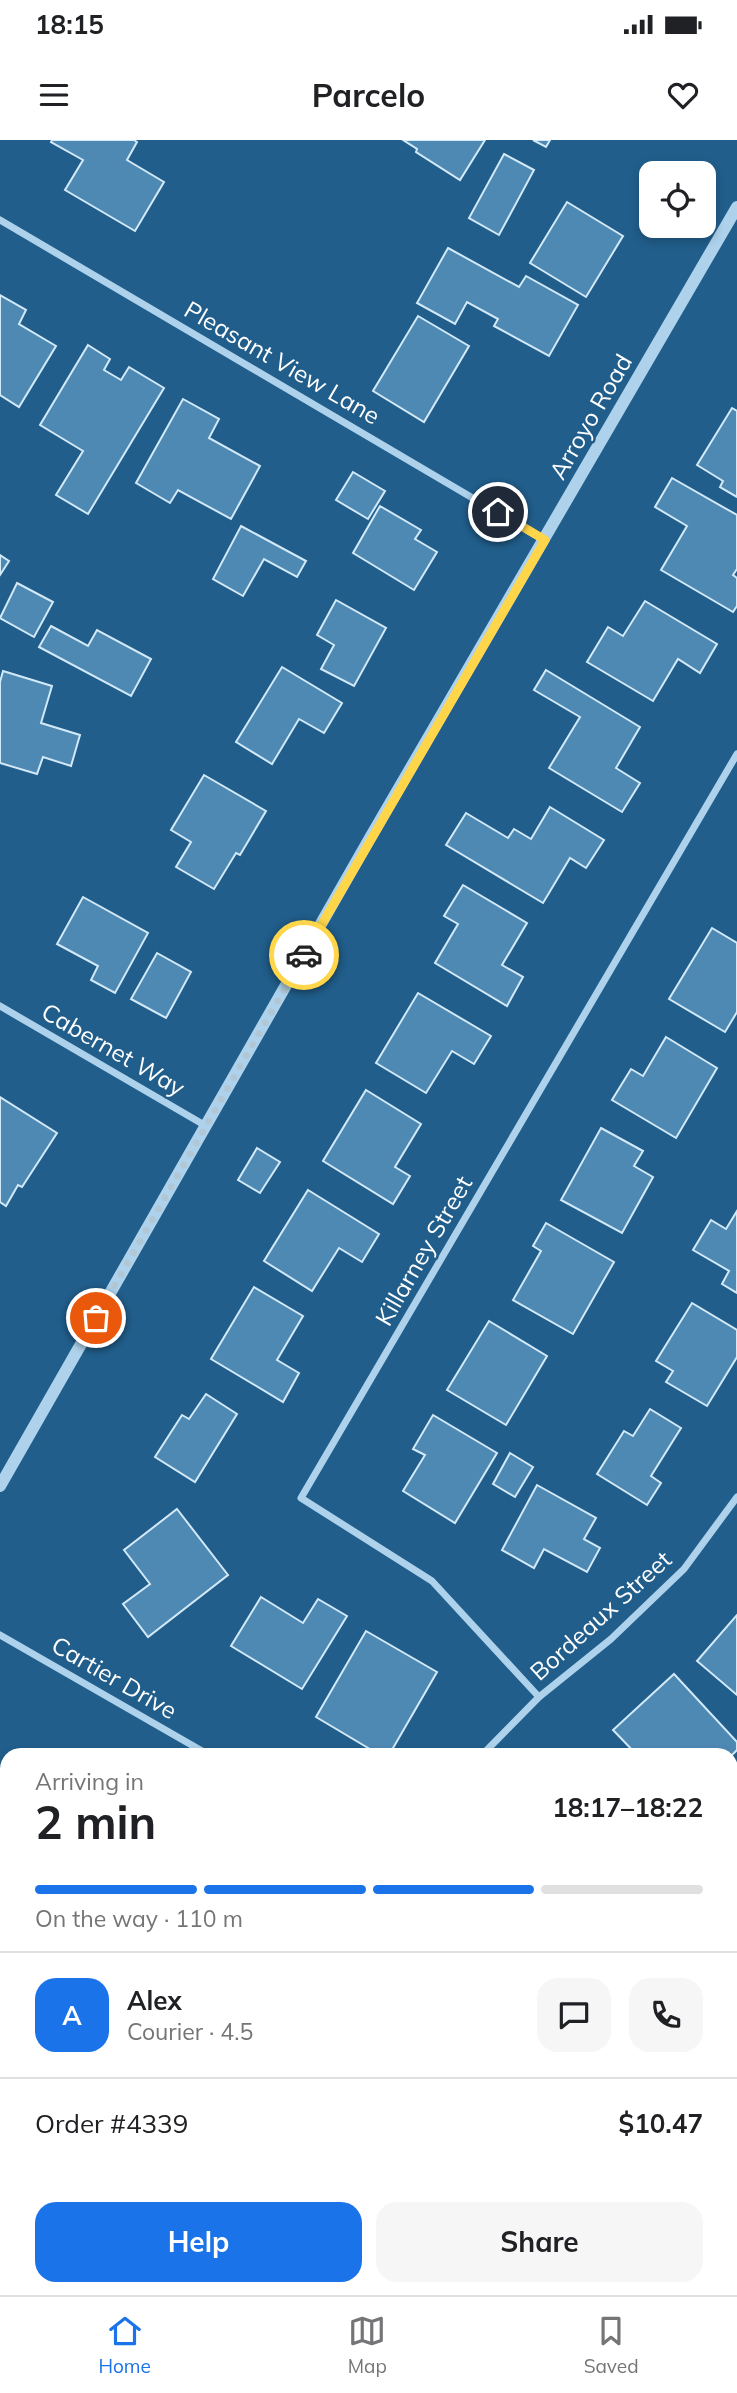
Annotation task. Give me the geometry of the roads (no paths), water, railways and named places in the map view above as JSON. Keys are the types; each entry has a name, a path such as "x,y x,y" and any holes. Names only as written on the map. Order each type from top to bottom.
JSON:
{"street":[{"name":"Arroyo Road","path":"0,1486 370,838 737,206"},
{"name":"Pleasant View Lane","path":"0,219 545,540"},
{"name":"Killarney Street","path":"539,1697 432,1581 301,1498 737,754"},
{"name":"Cabernet Way","path":"0,1006 206,1126"},
{"name":"Bordeaux Street","path":"489,1748 539,1697 611,1639 684,1569 737,1497"},
{"name":"Cartier Drive","path":"0,1635 197,1748"}]}
